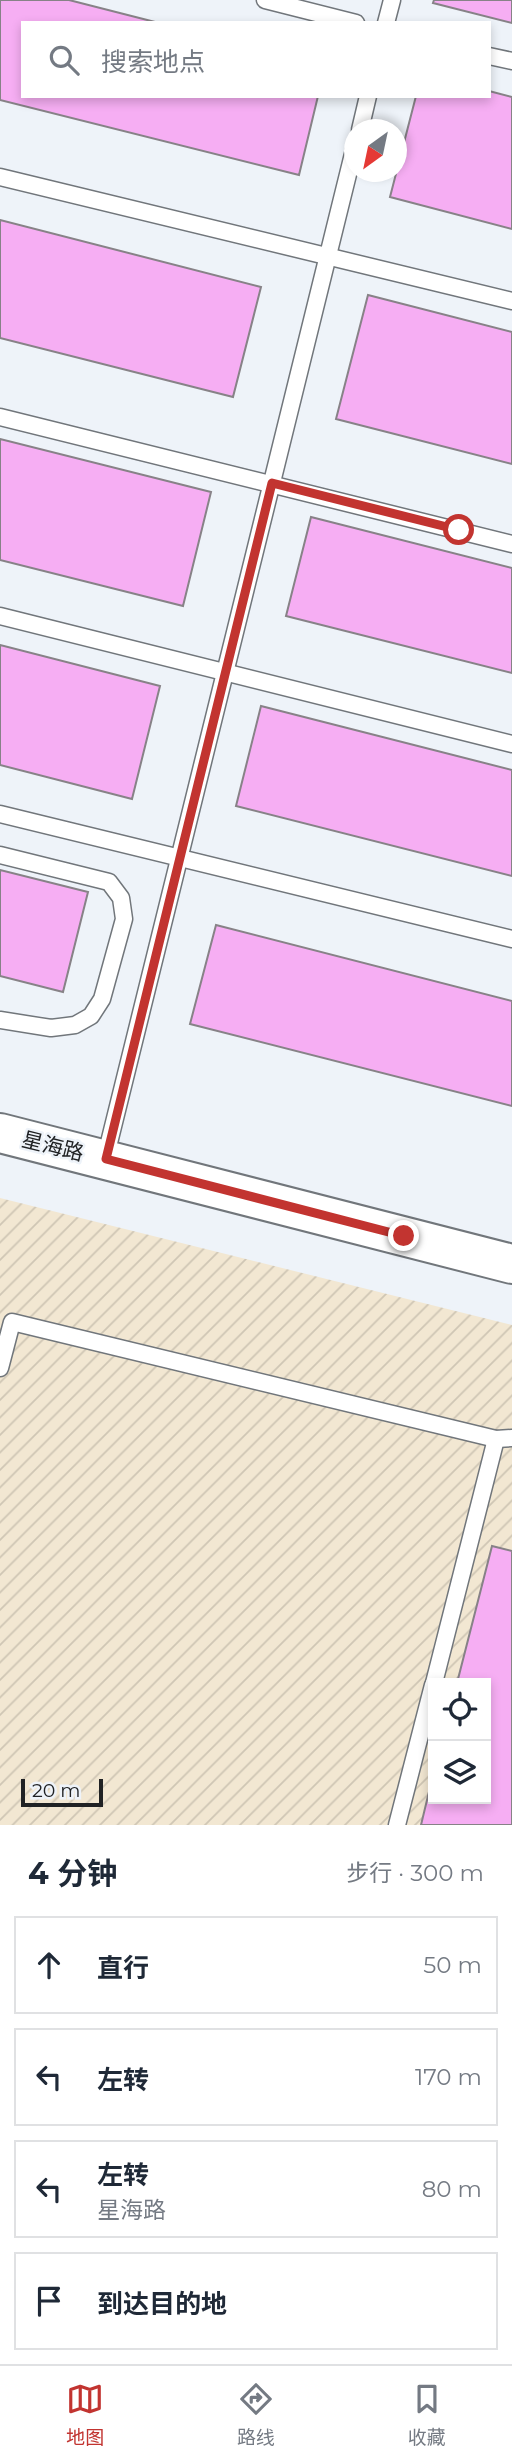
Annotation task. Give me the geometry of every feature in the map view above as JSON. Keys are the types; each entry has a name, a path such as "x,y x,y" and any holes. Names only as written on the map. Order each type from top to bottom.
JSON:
{"street":[{"name":"星海路","path":"0,1113 108,1150 512,1264"},
{"name":"星海路","path":"0,1133 108,1150 512,1244"}],"lane":[{"path":"265,0 348,21"},
{"path":"386,21 391,0"},
{"path":"491,56 512,61"},
{"path":"363,119 368,98"},
{"path":"0,177 512,301"},
{"path":"108,1150 347,182"},
{"path":"0,417 512,544"},
{"path":"0,616 512,744"},
{"path":"0,814 512,939"},
{"path":"0,855 109,882 121,898 124,919 102,999 91,1016 75,1025 51,1028 0,1020"},
{"path":"0,1368 12,1322 504,1438 435,1678"},
{"path":"397,1825 428,1704"}],"shaded area":[{"path":"0,1198 512,1325 512,1825 0,1825"}],"building":[{"path":"0,0 69,0 151,21 21,21 21,98 318,98 299,175 0,100"},
{"path":"434,0 512,0 512,23 433,3"},
{"path":"491,92 512,97 512,229 390,197 394,182 407,182 407,131 415,98 491,98"},
{"path":"0,220 261,287 233,397 0,338"},
{"path":"368,295 512,332 512,464 336,419"},
{"path":"0,439 211,492 183,606 0,560"},
{"path":"311,517 512,568 512,673 286,616"},
{"path":"0,645 160,686 132,799 0,765"},
{"path":"261,706 512,770 512,876 236,806"},
{"path":"0,870 88,892 63,992 0,976"},
{"path":"216,925 512,1001 512,1106 190,1024"},
{"path":"492,1546 512,1551 512,1825 421,1825 428,1796 428,1804 491,1804 491,1678 458,1678"}],"route":[{"path":"404,1236 106,1159 272,483 459,530"}]}
